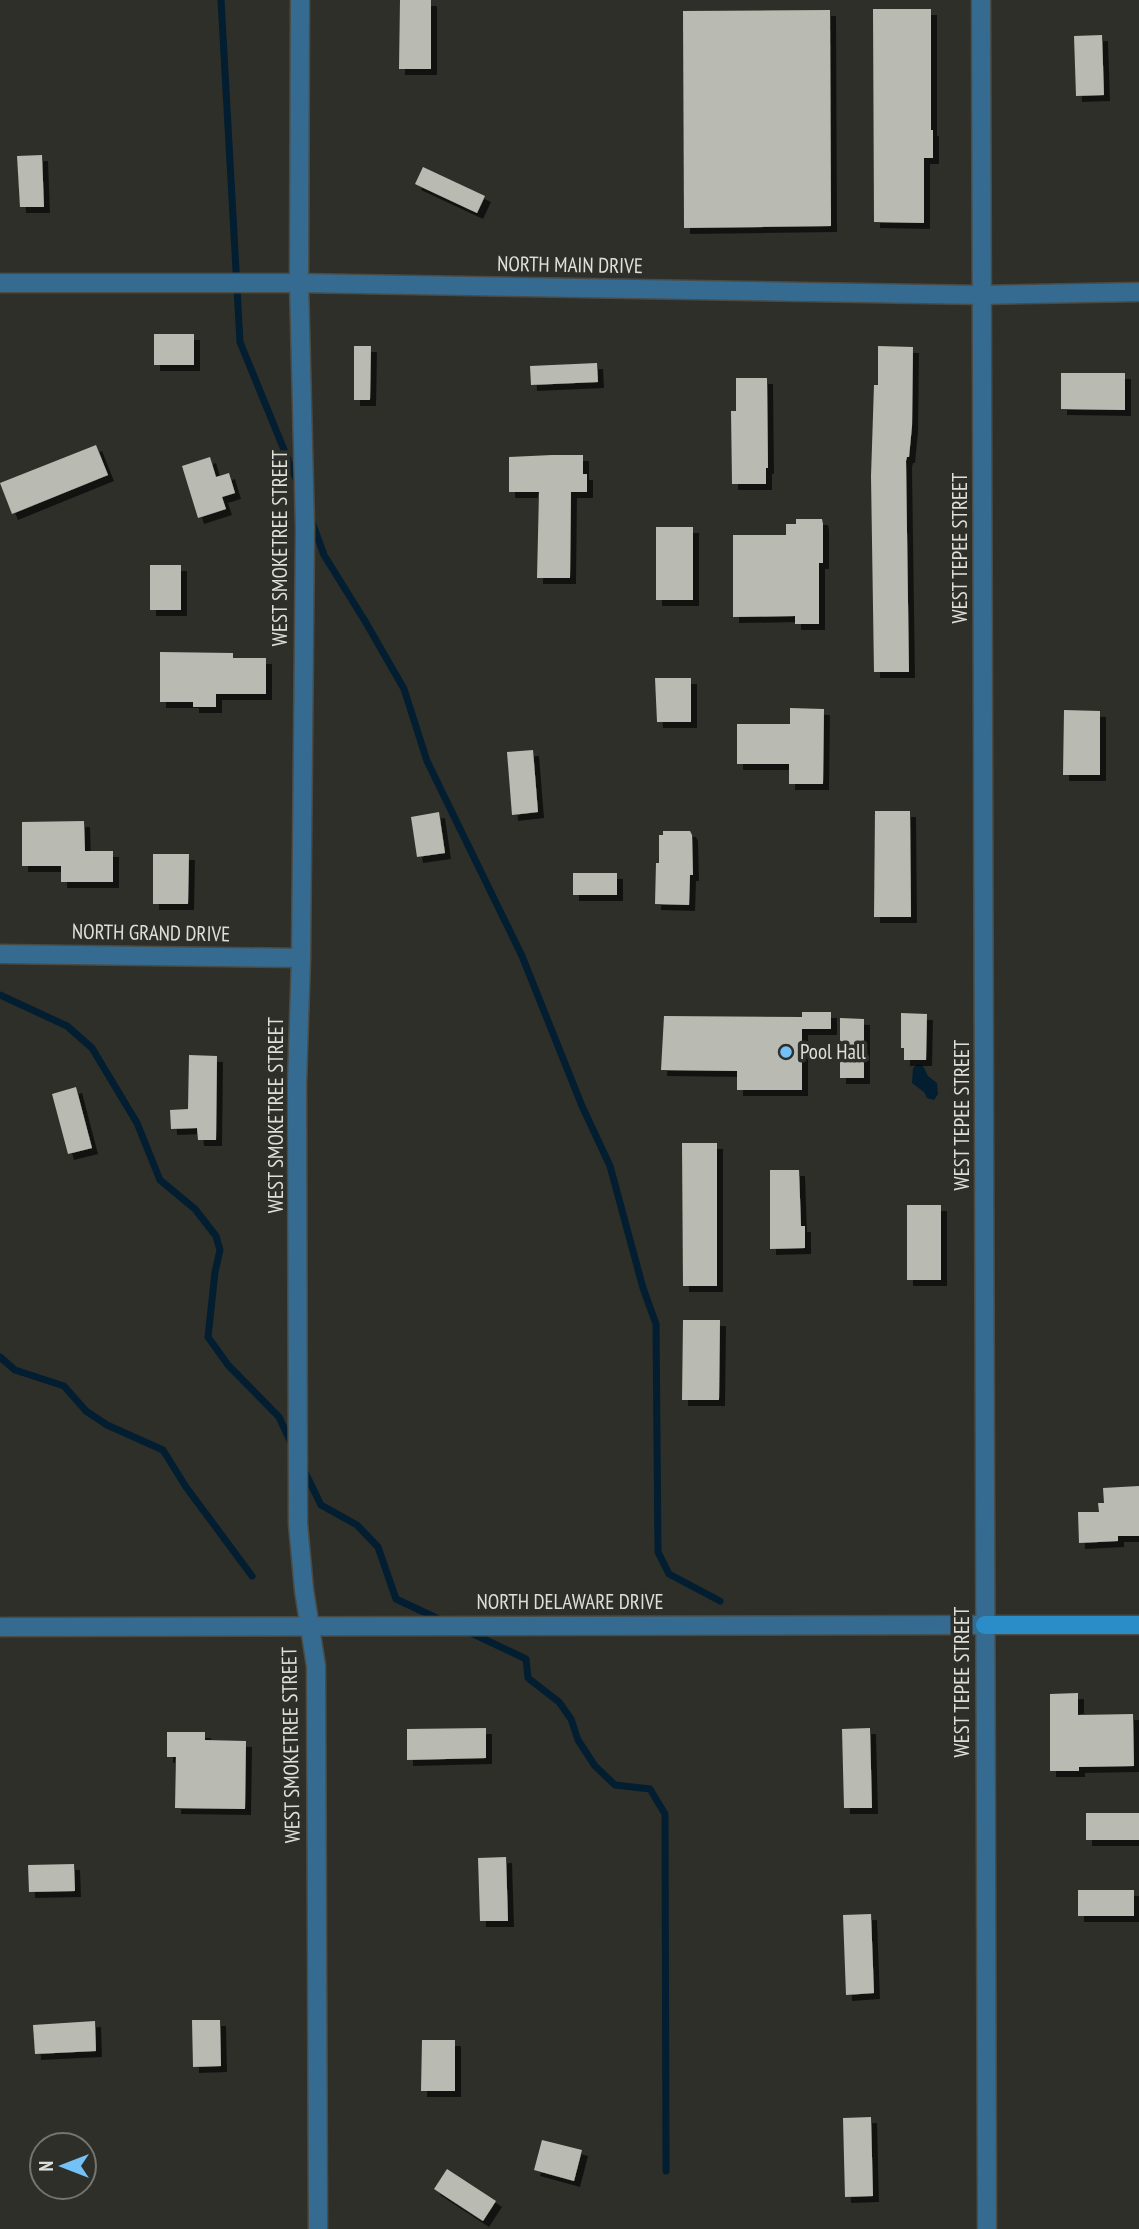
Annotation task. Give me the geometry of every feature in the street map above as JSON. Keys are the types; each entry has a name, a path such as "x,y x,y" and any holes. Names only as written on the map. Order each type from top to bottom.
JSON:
{"street":[{"name":"WEST SMOKETREE STREET","path":"300,0 299,283 305,528 301,958 297,1083 299,1524 316,1666 318,2229"},
{"name":"WEST TEPEE STREET","path":"981,0 987,2229"},
{"name":"NORTH MAIN DRIVE","path":"0,284 299,283 982,295 1139,292"},
{"name":"NORTH GRAND DRIVE","path":"0,954 301,958"},
{"name":"NORTH DELAWARE DRIVE","path":"0,1628 310,1625 1139,1625"}],"water":[{"path":"918,1064 923,1066 928,1076 937,1083 938,1094 934,1100 927,1098 924,1092 912,1083 913,1068"}],"building":[{"path":"400,0 431,0 431,69 399,69"},
{"path":"873,9 931,9 933,158 924,158 924,223 874,222"},
{"path":"830,10 831,226 684,228 683,11"},
{"path":"1102,35 1104,95 1076,96 1074,36"},
{"path":"42,155 44,207 20,207 17,156"},
{"path":"423,167 485,196 477,213 415,184"},
{"path":"154,334 194,334 194,365 154,365"},
{"path":"354,346 371,346 370,400 354,400"},
{"path":"878,346 913,347 912,426 909,457 906,461 909,672 874,672 871,476"},
{"path":"597,363 598,382 531,385 530,366"},
{"path":"1061,373 1125,373 1125,410 1061,409"},
{"path":"736,378 767,378 766,484 732,484 731,411 736,411"},
{"path":"96,445 108,475 12,514 0,483"},
{"path":"583,455 583,474 587,474 587,492 571,492 570,578 537,578 539,492 509,492 509,457"},
{"path":"210,457 216,477 229,473 235,493 222,497 226,509 198,518 182,466"},
{"path":"796,519 822,519 823,563 819,563 819,624 795,624 795,616 733,617 733,535 786,535 786,524 796,524"},
{"path":"656,527 693,527 693,600 656,600"},
{"path":"150,565 181,565 181,610 150,610"},
{"path":"160,652 233,653 233,658 266,658 266,694 216,694 216,707 193,707 193,702 160,702"},
{"path":"655,678 691,678 691,722 657,722"},
{"path":"790,708 824,709 823,784 789,784 789,764 737,764 737,724 790,724"},
{"path":"1064,710 1100,711 1100,775 1063,775"},
{"path":"533,750 538,812 512,815 507,752"},
{"path":"875,811 910,811 911,917 874,917"},
{"path":"439,812 445,853 417,857 411,817"},
{"path":"84,821 85,851 113,851 113,882 61,882 61,866 22,866 22,822"},
{"path":"663,831 690,831 692,835 693,875 690,875 689,905 655,904 659,835 663,835"},
{"path":"153,854 189,854 188,904 153,904"},
{"path":"573,873 617,873 617,895 573,895"},
{"path":"802,1012 831,1012 831,1029 802,1029 802,1090 737,1090 737,1071 661,1070 664,1016 802,1017"},
{"path":"901,1013 927,1014 926,1060 904,1060 904,1048 901,1048"},
{"path":"840,1018 864,1019 864,1078 840,1078"},
{"path":"189,1055 217,1056 216,1140 198,1140 197,1128 171,1129 170,1110 188,1109"},
{"path":"76,1087 92,1148 68,1154 52,1094"},
{"path":"682,1143 717,1143 717,1286 683,1286"},
{"path":"770,1170 799,1170 801,1226 805,1226 805,1248 770,1249"},
{"path":"907,1205 941,1205 941,1280 907,1280"},
{"path":"683,1320 720,1320 719,1400 682,1400"},
{"path":"1139,1486 1139,1536 1118,1536 1118,1541 1079,1543 1078,1512 1099,1512 1098,1503 1104,1503 1103,1488"},
{"path":"1078,1693 1078,1715 1133,1714 1134,1766 1079,1767 1079,1771 1050,1771 1050,1694"},
{"path":"486,1728 486,1758 407,1760 407,1729"},
{"path":"870,1728 872,1808 844,1808 842,1729"},
{"path":"167,1732 205,1732 205,1740 246,1741 245,1809 175,1808 176,1757 167,1757"},
{"path":"1086,1813 1139,1813 1139,1840 1086,1840"},
{"path":"506,1857 508,1921 480,1921 478,1858"},
{"path":"74,1864 75,1891 29,1892 28,1865"},
{"path":"1078,1890 1134,1890 1134,1916 1078,1916"},
{"path":"871,1914 874,1993 846,1995 843,1915"},
{"path":"192,2020 220,2020 221,2066 193,2067"},
{"path":"95,2021 96,2051 35,2054 33,2025"},
{"path":"422,2040 455,2040 455,2091 421,2091"},
{"path":"871,2117 873,2196 845,2197 843,2118"},
{"path":"542,2140 582,2150 574,2181 534,2170"},
{"path":"447,2169 496,2201 483,2221 434,2189"}],"waterway":[{"path":"221,0 240,342 298,484"},
{"path":"312,522 324,555 404,689 427,761 522,956 582,1106 610,1166 643,1288 656,1324 658,1552 669,1574 720,1601"},
{"path":"0,995 67,1026 92,1048 137,1123 160,1180 195,1209 216,1236 220,1250 208,1337 228,1365 279,1417 292,1445"},
{"path":"0,1357 15,1370 64,1386 86,1411 107,1425 163,1450 186,1487 252,1576"},
{"path":"303,1468 321,1505 357,1525 378,1547 396,1599 443,1621"},
{"path":"467,1631 526,1659 528,1678 559,1702 571,1719 578,1740 595,1766 615,1785 650,1789 665,1814 666,2171"}],"place":[{"name":"Pool Hall","path":"786,1052"}]}
